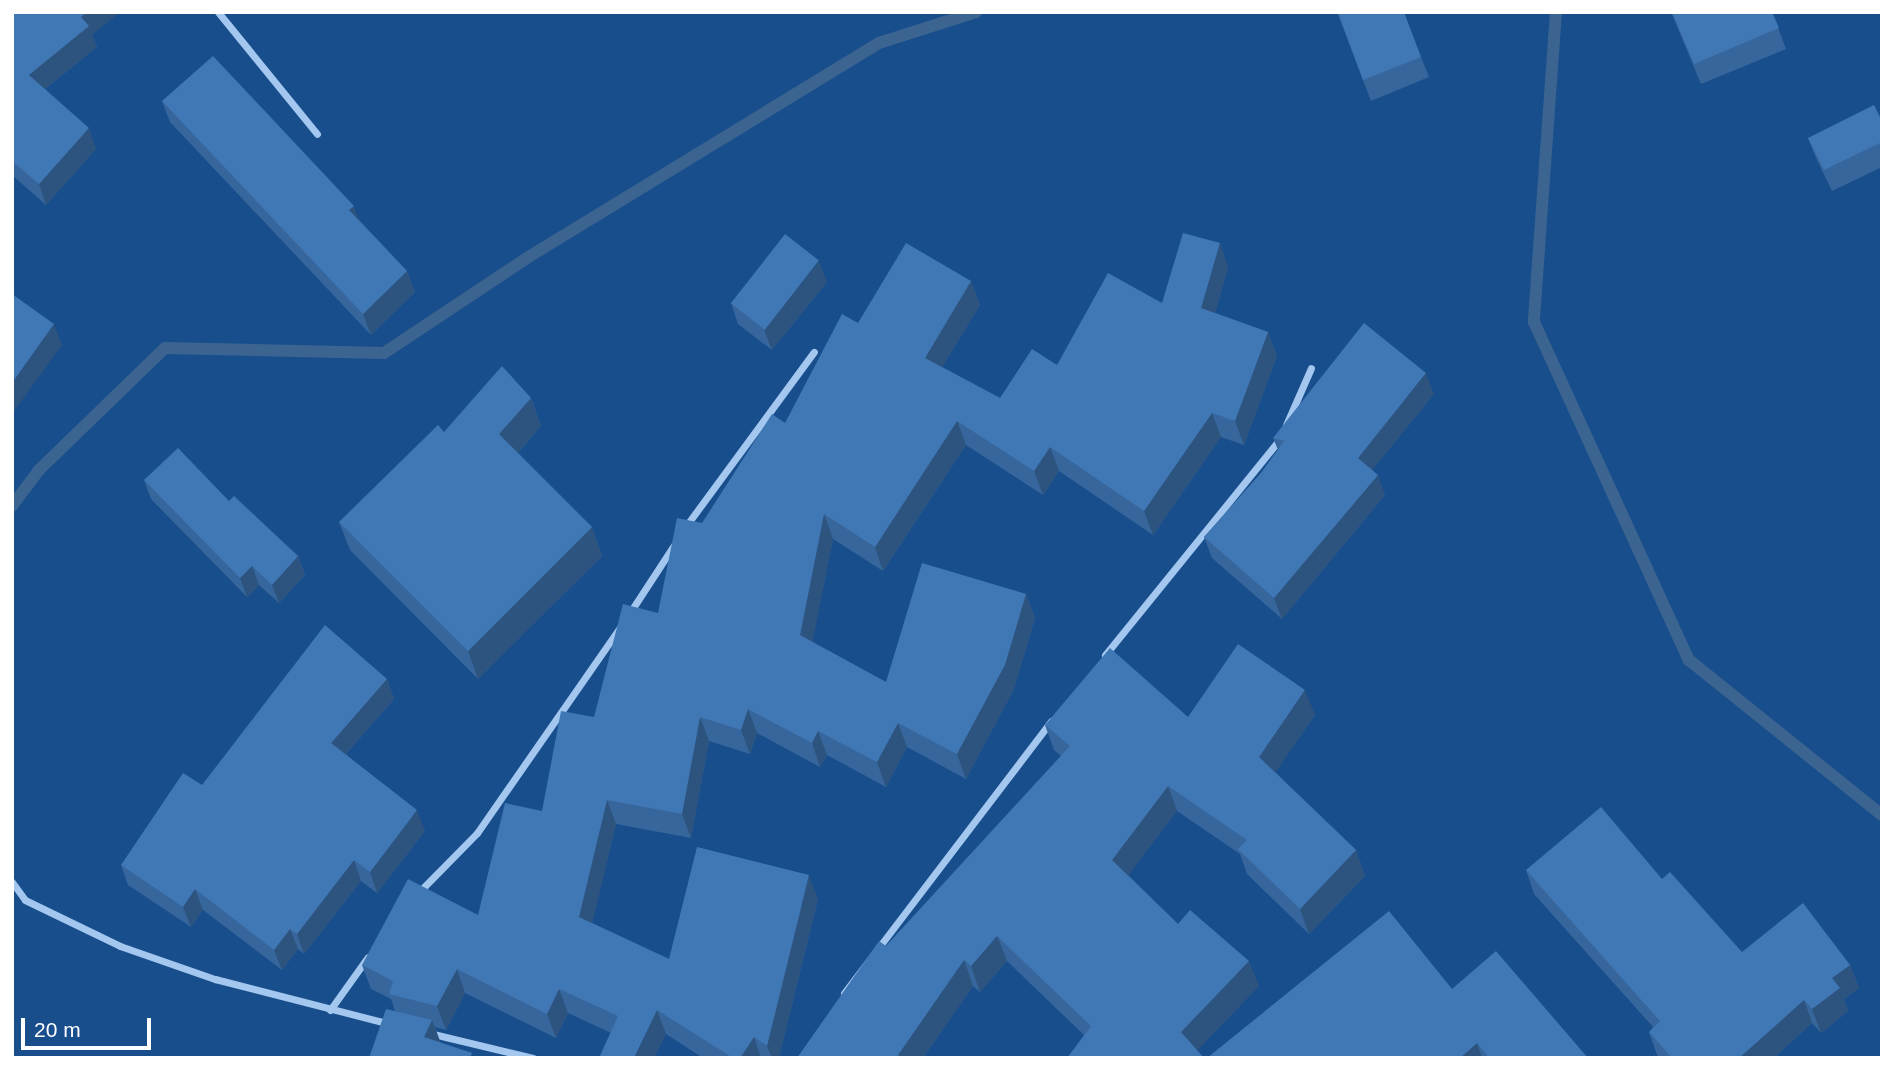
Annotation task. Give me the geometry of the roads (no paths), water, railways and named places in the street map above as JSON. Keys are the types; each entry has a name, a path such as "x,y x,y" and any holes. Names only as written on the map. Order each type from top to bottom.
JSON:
{"street":[{"path":"218,12 317,134"},
{"path":"408,903 477,833 711,488 814,352"},
{"path":"1093,670 1276,450 1311,368"},
{"path":"838,1002 857,969 1059,711"},
{"path":"12,882 24,900 120,946 330,1010 398,1026"},
{"path":"330,1010 376,945"},
{"path":"411,1029 533,1058"}],"waterway":[{"path":"12,506 39,470 165,348 384,353 530,256 879,43 976,12"},
{"path":"1556,12 1534,322 1689,660 1882,815"}]}
